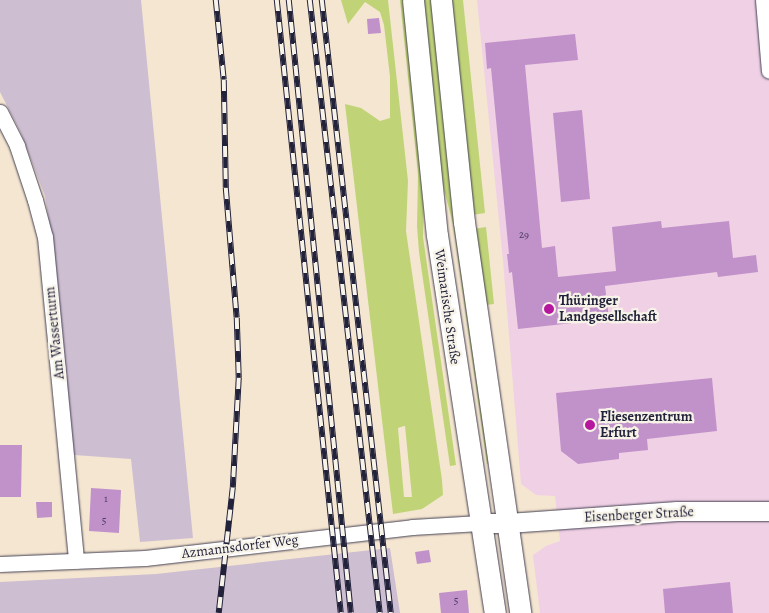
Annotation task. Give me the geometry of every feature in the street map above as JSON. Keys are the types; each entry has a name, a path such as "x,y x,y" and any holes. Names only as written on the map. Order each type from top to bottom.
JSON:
{"main road":[{"name":"Weimarische Straße","path":"413,0 437,235 495,613"},
{"name":"Weimarische Straße","path":"441,0 464,222 520,613"}],"street":[{"path":"763,0 769,71"},
{"name":"Am Wasserturm","path":"0,112 16,146 36,200 45,237 76,560"},
{"name":"Eisenberger Straße","path":"480,523 508,523 677,512 769,511"},
{"name":"Azmannsdorfer Weg","path":"0,564 144,558 412,527 480,523"}],"shaded area":[{"path":"0,0 141,0 193,538 140,542 131,459 74,455 56,265 45,196 21,133 0,92"},
{"path":"477,0 769,0 769,613 540,613 533,555 546,546 560,541 555,496 536,495 521,484 503,261"},
{"path":"390,548 400,613 0,613 0,582 156,574"}],"green space":[{"path":"341,0 388,0 408,181 406,231 442,480 443,495 422,509 393,514 345,104 361,108 380,121 390,118 390,77 384,25 380,12 365,2 348,24","holes":["405,426 412,497 404,497 398,428"]},
{"path":"400,0 406,0 424,194 423,237 456,465 450,466 419,252 417,226 418,174"},
{"path":"423,0 433,0 490,463 487,464 453,224 441,178"},
{"path":"450,0 463,0 485,213 472,215"},
{"path":"486,227 494,304 486,305 473,229"}],"building":[{"path":"379,18 381,33 368,34 367,19"},
{"path":"575,34 578,60 525,65 542,248 555,246 558,277 616,271 612,227 661,221 662,228 729,221 733,258 756,255 758,272 718,277 717,272 605,286 609,319 518,329 512,272 509,273 507,254 509,254 491,68 487,69 485,43"},
{"path":"582,110 590,199 561,202 553,113"},
{"path":"712,378 717,431 647,439 648,450 619,453 619,459 578,464 561,451 556,393"},
{"path":"0,445 22,445 21,497 0,497"},
{"path":"91,488 121,490 119,533 89,531"},
{"path":"36,502 52,502 52,517 37,518"},
{"path":"429,550 431,562 417,564 415,552"},
{"path":"730,582 733,613 665,613 663,589"},
{"path":"467,590 469,613 441,613 439,593"}],"railway":[{"path":"216,0 224,80 226,188 237,318 239,378 233,488 219,613"},
{"path":"277,0 341,613"},
{"path":"289,0 351,613"},
{"path":"310,0 380,613"},
{"path":"322,0 391,613"}],"place":[{"name":"Thüringer Landgesellschaft","path":"549,309"},
{"name":"Fliesenzentrum Erfurt","path":"590,425"}]}
